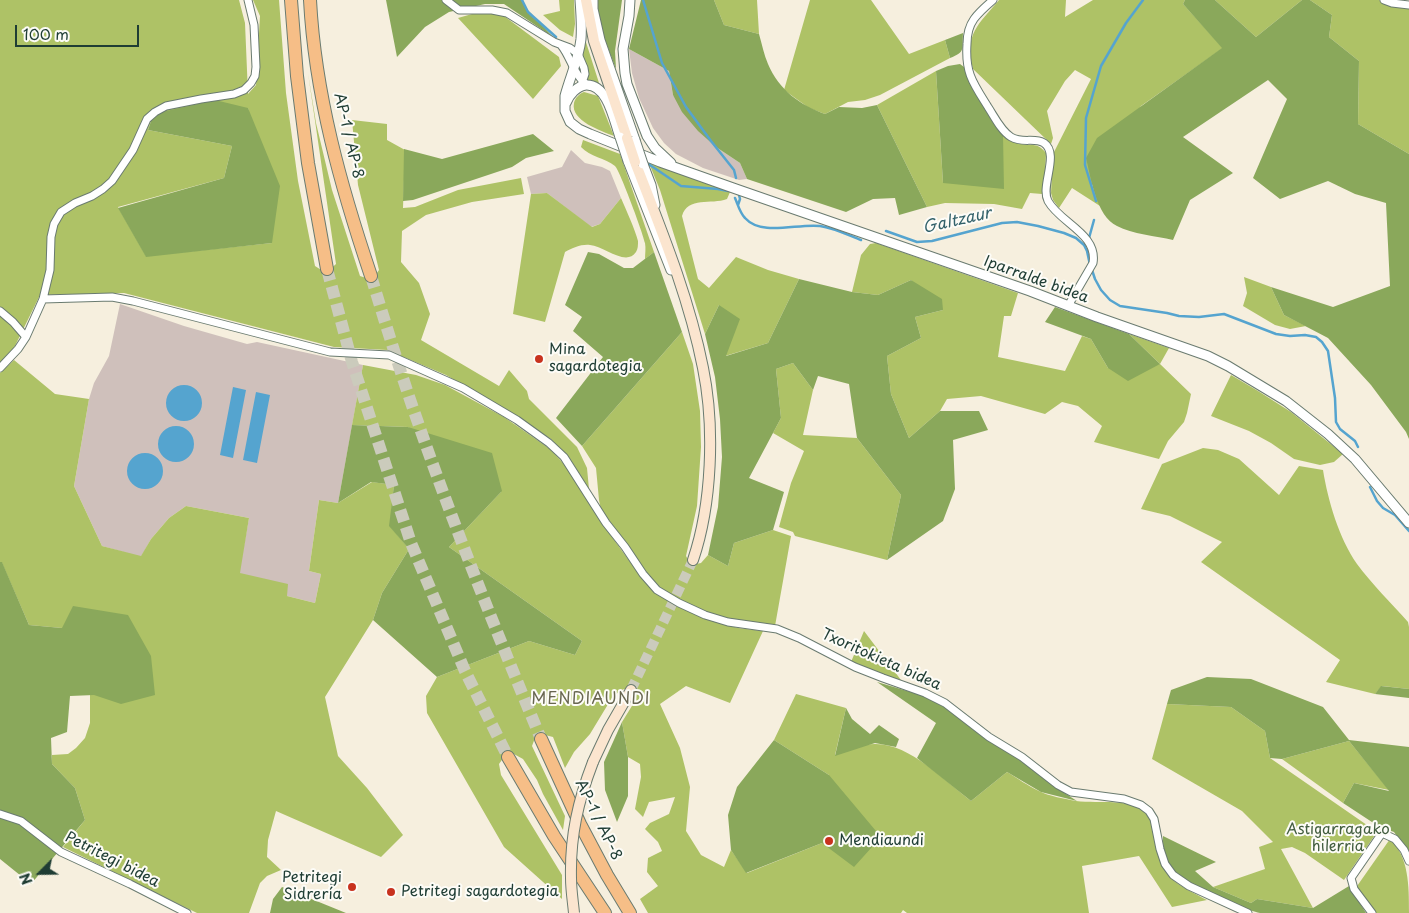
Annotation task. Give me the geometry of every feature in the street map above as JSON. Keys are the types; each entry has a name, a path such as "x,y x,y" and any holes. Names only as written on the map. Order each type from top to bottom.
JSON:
{"highway":[{"path":"291,0 296,76 308,164 327,269"},
{"name":"AP-1 / AP-8","path":"310,0 319,79 331,143 349,212 371,276"},
{"name":"AP-1 / AP-8","path":"541,739 580,824 630,913"},
{"path":"508,757 554,836 605,913"}],"main road":[{"path":"586,0 594,41 627,138 639,161 697,340 704,370 708,398 710,456 703,527 693,560"},
{"path":"574,913 570,880 575,825 582,789 608,730 631,690"}],"street":[{"path":"0,368 18,349 26,337 43,299 50,270 51,237 54,224 61,212 74,203 92,196 112,181 133,150 147,119 155,112 166,106 234,94 244,90 251,83 255,76 256,67 254,26 248,0"},
{"path":"446,0 459,10 492,10 507,13 563,46 570,48 578,54 584,68 584,84"},
{"path":"580,0 582,18 581,39 565,96 565,108 568,119 576,127 590,134 629,149 642,150 657,147"},
{"path":"593,0 593,9 600,40 627,138"},
{"path":"630,0 623,49 627,84 647,136 677,168"},
{"path":"993,0 973,20 967,34 966,59 969,73 976,89 1010,136 1021,141 1035,140 1044,143 1050,151 1047,199 1090,244 1094,256 1093,264 1068,306"},
{"path":"1384,0 1409,5"},
{"path":"563,46 574,44 581,39"},
{"path":"563,46 584,84 602,91 627,138"},
{"path":"565,108 569,96 584,84"},
{"path":"638,114 657,147 692,172"},
{"path":"642,150 647,136"},
{"path":"639,161 657,147"},
{"path":"629,149 639,161 670,268 681,289"},
{"path":"639,161 692,172"},
{"name":"Iparralde bidea","path":"692,172 1208,356 1286,401 1350,453 1409,523"},
{"name":"Txoritokieta bidea","path":"43,299 112,297 330,352 389,355 463,388 517,420 549,443 564,457 606,523 657,590 705,615 728,622 777,629 800,638 854,667 925,693 945,703 988,737 1022,757 1058,785 1071,792 1124,799 1140,805 1149,811 1154,820 1165,864 1173,875 1189,886 1248,913"},
{"path":"0,311 26,337"},
{"name":"Petritegi bidea","path":"0,814 21,821 62,852 187,913"},
{"path":"1372,913 1354,889 1351,878 1382,833 1395,839 1404,850 1409,861"}],"shaded area":[{"path":"629,49 669,71 673,95 716,147 740,163 747,179 739,180 703,168 676,154 664,143 653,128 639,98 632,73"},
{"path":"571,150 585,163 610,171 621,198 600,224 591,227 547,193 531,194 527,177 562,167"},
{"path":"120,304 184,326 247,344 257,342 363,365 338,503 319,500 309,571 321,574 315,603 287,596 239,573 249,518 186,506 169,518 151,539 141,557 102,546 74,486 89,399 94,383 109,356"}],"green space":[{"path":"0,0 239,0 245,23 248,94 256,85 260,16 253,0 279,0 286,93 298,181 315,266 326,273 336,264 308,73 316,123 332,190 360,276 372,280 379,270 358,185 352,120 387,124 387,140 405,150 403,208 415,207 458,190 521,178 524,194 472,202 426,215 402,231 401,262 419,283 430,314 421,340 499,386 509,370 527,391 529,399 577,447 587,468 589,489 568,456 551,439 446,375 387,350 334,347 124,293 40,295 13,350 0,363","holes":["248,108 272,243 146,256 118,207 224,178 232,146 148,130 151,121"]},
{"path":"386,0 523,0 525,7 553,37 504,4 485,4 449,12 425,27 397,57"},
{"path":"559,0 574,0 575,24 573,37 560,30 543,15 560,11"},
{"path":"598,0 622,0 615,51 616,69 601,26"},
{"path":"641,0 714,0 724,25 759,34 767,61 778,82 799,101 825,114 839,107 862,108 877,105 927,207 899,215 895,198 873,199 846,212 747,179 740,163 716,147 698,131 682,112 673,95 669,71 629,49"},
{"path":"714,0 757,0 759,34 724,25"},
{"path":"810,0 871,0 909,54 945,40 950,58 880,95 865,100 848,102 825,114 809,108 784,90"},
{"path":"999,0 1066,0 1065,17 1093,0 1185,0 1183,4 1223,48 1141,106 1092,185 1100,206 1072,188 1059,208 1053,200 1051,193 1053,154 1091,79 1075,70 1065,81 1047,111 1053,138 1051,144 973,69 970,47 972,38 979,24"},
{"path":"1185,0 1215,0 1256,37 1302,0 1310,0 1332,15 1329,37 1359,61 1358,124 1409,154 1409,439 1406,432 1371,385 1328,338 1284,315 1271,287 1333,307 1390,286 1386,203 1355,194 1328,181 1280,199 1253,178 1287,99 1268,80 1183,137 1233,173 1190,200 1173,240 1123,229 1110,221 1099,205 1092,186 1086,158 1097,138 1222,48 1183,4"},
{"path":"1215,0 1302,0 1256,37"},
{"path":"1310,0 1379,0 1390,5 1409,7 1409,154 1358,124 1359,61 1329,37 1332,15"},
{"path":"487,12 504,16 559,57 561,66 533,99 458,18"},
{"path":"963,33 961,52 950,58 945,40"},
{"path":"585,39 599,83 588,81 588,69 582,54"},
{"path":"960,64 964,67 968,79 1003,135 1004,189 943,183 936,71"},
{"path":"936,71 943,183 1003,135 1016,143 1035,145 1046,153 1042,194 1030,193 1022,209 994,204 945,203 927,207 877,105"},
{"path":"584,92 598,96 614,136 595,128 577,115 574,103 578,96"},
{"path":"215,100 248,108 280,186 272,243 146,257 118,208 224,178 232,146 148,130 151,121 162,112"},
{"path":"533,134 554,151 526,158 512,167 413,200 403,201 404,149 442,159"},
{"path":"583,140 620,154 654,252 645,259 643,237 618,170 611,163 581,147"},
{"path":"649,163 730,192 727,199 695,203 689,206 682,216 698,279 709,288 736,257 768,270 799,279 768,343 725,356 719,305 705,334 660,190"},
{"path":"547,193 592,227 600,224 621,198 635,231 638,248 632,256 627,257 614,255 590,245 580,246 565,252 545,322 513,314 531,194"},
{"path":"876,243 1018,293 1011,316 1004,316 998,357 1065,371 1082,336 1091,339 1108,368 1160,364 1191,394 1184,422 1168,441 1159,459 1094,442 1102,426 1078,406 1062,402 1045,414 981,396 947,399 940,411 909,438 891,394 887,356 921,338 915,317 943,310 911,280 878,295 852,292 861,255 870,244"},
{"path":"588,252 599,254 624,268 633,268 654,252 682,332 582,446 556,418 603,357 573,331 582,317 565,305"},
{"path":"1244,277 1271,287 1284,315 1306,326 1290,329 1275,325 1243,306 1247,293"},
{"path":"799,279 852,292 878,295 911,280 942,299 943,310 915,317 921,338 887,356 891,394 909,438 940,411 979,411 988,430 953,440 955,489 943,521 887,560 901,495 857,438 849,384 818,376 813,390 793,363 776,369 781,418 749,478 784,492 773,530 734,543 728,566 708,555 718,507 722,457 715,377 705,334 719,305 740,319 726,356 768,343"},
{"path":"1055,307 1129,334 1160,364 1128,381 1108,368 1091,339 1045,322"},
{"path":"682,332 693,364 700,411 701,447 697,506 686,556 691,565 701,563 708,555 728,566 734,543 773,530 791,536 775,626 730,620 706,612 662,589 651,579 601,510 596,468 582,446"},
{"path":"1129,334 1169,348 1160,364"},
{"path":"14,360 55,394 89,399 74,486 102,546 141,556 151,539 169,518 186,506 249,518 240,573 288,584 287,596 315,603 321,574 309,571 319,500 338,503 372,482 394,485 390,526 409,549 382,593 373,620 325,697 338,756 367,788 403,835 381,857 276,811 268,840 267,857 281,870 267,876 260,883 249,913 197,913 63,847 85,820 75,788 52,764 52,755 68,754 85,738 90,723 90,695 94,695 62,628 29,625 0,562 0,373"},
{"path":"793,363 813,390 803,435 857,438 901,495 887,560 795,536 793,532 779,527 791,483 804,451 773,433 781,418 776,369"},
{"path":"363,365 416,375 445,385 504,417 550,449 564,464 604,526 641,577 714,621 738,628 763,631 730,703 686,686 660,704 680,748 690,787 686,831 701,855 724,867 731,850 747,873 822,843 829,775 774,740 796,694 846,708 835,755 876,744 902,750 926,765 971,801 1007,772 1035,789 1052,796 1084,802 1122,803 1139,808 1151,820 1160,860 1169,876 1207,900 1172,907 1139,856 1082,866 1089,913 907,913 903,910 901,913 648,913 640,899 658,886 647,872 648,858 662,851 658,842 645,829 650,823 669,814 675,797 649,802 643,817 635,809 641,777 640,764 628,757 622,722 635,701 634,691 624,689 613,696 590,734 574,752 565,768 553,737 545,735 535,738 532,746 565,816 563,830 537,780 523,759 512,753 504,757 499,764 501,775 562,875 562,899 504,847 427,713 426,696 437,677 529,641 575,655 582,641 449,547 501,492 408,427 352,425"},
{"path":"1231,375 1291,412 1343,454 1334,462 1320,465 1294,459 1249,431 1211,416"},
{"path":"352,425 408,427 492,453 502,491 449,547 582,641 575,655 529,641 437,677 373,620 382,593 409,549 389,526 394,485 371,482 338,503"},
{"path":"1203,448 1218,450 1239,459 1279,495 1299,466 1323,470 1335,519 1351,554 1369,579 1408,622 1409,689 1382,686 1375,694 1326,682 1340,660 1201,562 1222,542 1170,516 1141,509 1162,464"},
{"path":"0,562 2,562 29,625 62,628 73,606 128,615 151,656 155,695 121,704 94,695 70,696 67,732 51,738 52,764 75,788 85,820 31,884 0,859"},
{"path":"864,631 901,680 888,677 851,662"},
{"path":"1207,677 1251,679 1323,707 1349,740 1409,747 1409,850 1407,850 1394,832 1378,826 1343,803 1354,783 1389,791 1349,741 1282,759 1270,758 1265,731 1231,707 1167,704 1171,690"},
{"path":"877,682 924,696 944,707 1019,758 1055,787 1077,801 1041,792 1007,772 971,801 917,758 936,723"},
{"path":"1381,686 1409,689 1409,698 1375,694"},
{"name":"Astigarragako hilerria","path":"1167,704 1231,707 1265,731 1270,758 1377,832 1344,880 1305,853 1292,847 1281,849 1313,908 1257,899 1251,903 1213,887 1265,869 1259,847 1273,842 1242,811 1152,759"},
{"path":"846,708 852,719 870,734 879,725 899,739 896,747 875,743 835,756"},
{"path":"622,722 628,757 628,796 617,822 605,790 604,762"},
{"path":"774,740 829,775 881,837 854,867 822,843 746,873 731,850 728,815 737,787"},
{"path":"1349,741 1389,790 1354,783 1343,803 1282,759"},
{"path":"1163,836 1216,862 1195,871 1213,887 1251,903 1257,899 1313,908 1349,886 1366,913 1260,913 1238,906 1209,894 1183,879 1173,870 1165,856"},
{"path":"1390,839 1401,854 1407,873 1409,913 1374,913 1355,889"},
{"path":"282,887 346,913 270,913 273,899"}],"water":[{"path":"184,385 191,386 197,390 201,396 201,410 197,416 191,420 184,421 177,420 171,416 167,410 166,403 167,396 171,390 177,386"},
{"path":"233,387 246,390 233,458 220,455"},
{"path":"256,392 270,395 257,463 243,460"},
{"path":"176,426 188,432 194,444 188,456 176,462 164,456 158,444 164,432"},
{"path":"145,453 152,454 158,458 162,464 162,478 158,484 152,488 145,489 138,488 132,484 128,478 127,471 128,464 132,458 138,454"}],"waterway":[{"path":"522,0 528,12 556,37"},
{"path":"643,0 662,63 686,107 734,170 736,178"},
{"path":"1096,201 1085,165 1086,118 1101,66 1126,23 1143,0"},
{"path":"647,163 681,186 728,191"},
{"path":"738,205 739,195"},
{"name":"Galtzaur","path":"735,198 740,211 752,224 770,228 820,226 861,240"},
{"path":"1089,238 1094,220"},
{"name":"Galtzaur","path":"886,231 917,242 932,241 1002,223 1017,222 1064,233 1076,238 1084,245 1090,265"},
{"name":"Galtzaur","path":"1092,270 1101,290 1110,300 1120,306 1179,316 1199,317 1224,314 1276,334 1316,337 1328,351 1335,398 1336,422 1340,429 1355,441 1358,447"},
{"name":"Galtzaur","path":"1370,487 1383,508 1395,515 1409,531"}],"tunnel":[{"path":"327,269 352,362 411,543 465,671 508,757"},
{"path":"371,276 409,397 444,496 491,618 541,739"},
{"path":"631,690 693,560"}],"place":[{"name":"Mina sagardotegia","path":"539,359"},
{"name":"Mendiaundi","path":"829,841"},
{"name":"Petritegi Sidrería","path":"352,887"},
{"name":"Petritegi sagardotegia","path":"391,892"}],"district":[{"name":"MENDIAUNDI","path":"591,700"}]}
